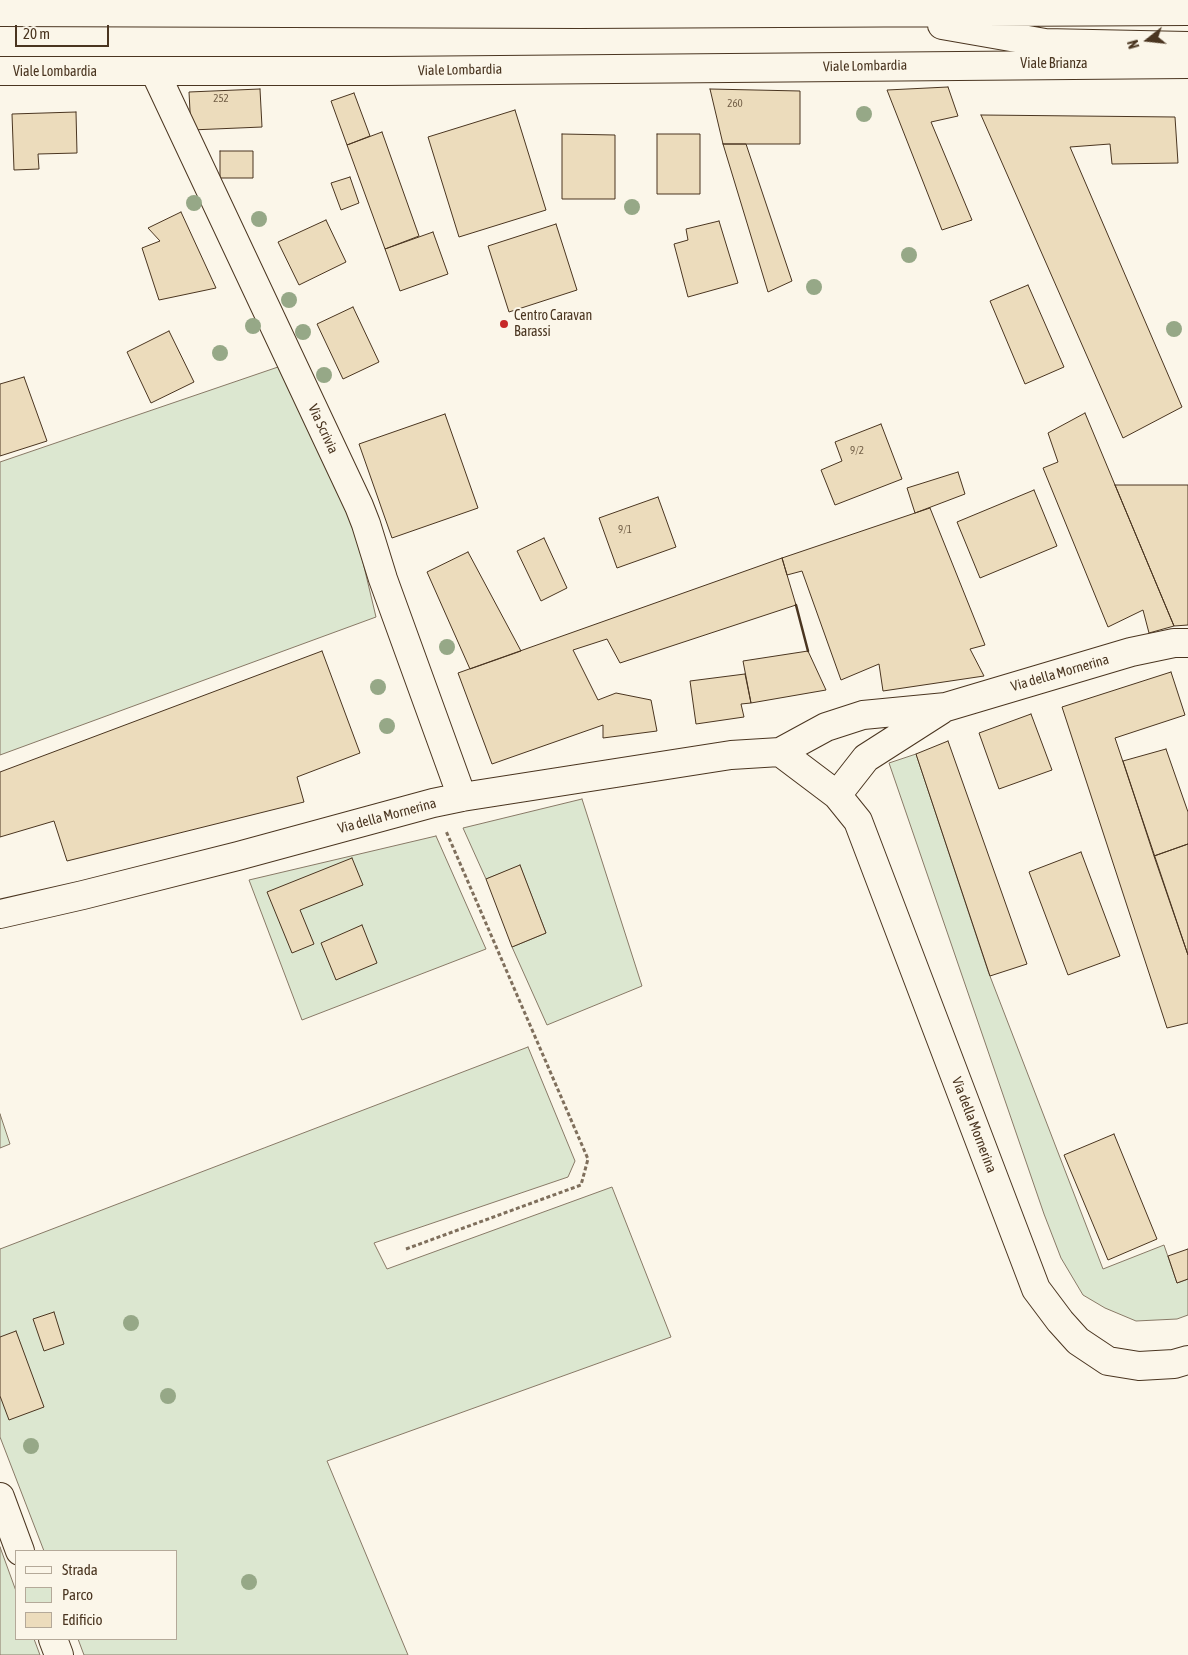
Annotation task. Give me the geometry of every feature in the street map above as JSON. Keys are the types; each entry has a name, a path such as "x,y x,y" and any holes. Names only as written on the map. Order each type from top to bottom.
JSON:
{"main road":[{"path":"0,12 580,14 1188,11"},
{"path":"872,13 1045,43 1188,46"},
{"name":"Viale Brianza","path":"919,65 1188,64"},
{"name":"Viale Lombardia","path":"0,71 154,72 919,65"},
{"name":"Via Scrivia","path":"154,72 359,506 383,579 462,796"},
{"name":"Via della Mornerina","path":"0,914 238,856 462,796 731,754 780,752 826,727 863,715 946,707 1131,652 1181,643"},
{"name":"Via della Mornerina","path":"837,795 866,758 946,707"},
{"name":"Via della Mornerina","path":"780,752 837,795 858,821 1036,1289 1078,1341 1108,1361 1140,1366 1174,1364 1188,1360"},
{"path":"0,1497 20,1550"},
{"path":"53,1640 60,1655"}],"path":[{"path":"406,1249 581,1185 588,1159 433,803"}],"green space":[{"path":"281,366 356,533 376,617 0,755 0,462"},
{"path":"916,754 988,971 1103,1269 1164,1245 1177,1283 1188,1279 1188,1315 1177,1319 1136,1321 1105,1308 1083,1295 1061,1258 1044,1214 889,763"},
{"path":"582,799 642,986 547,1025 512,947 546,933 520,866 486,879 463,828"},
{"path":"436,836 486,949 302,1020 249,880"},
{"path":"528,1047 575,1161 568,1177 374,1243 387,1269 612,1187 671,1337 327,1461 408,1655 84,1655 78,1640 178,1640 178,1550 44,1550 0,1437 0,1249"},
{"path":"0,1114 10,1144 0,1148"},
{"path":"0,1547 15,1588 15,1640 34,1640 40,1655 0,1655"}],"building":[{"path":"948,87 958,116 931,122 972,220 942,230 887,90"},
{"path":"260,89 262,127 191,130 189,92"},
{"path":"710,89 800,91 800,144 723,144"},
{"path":"354,93 370,136 347,145 331,101"},
{"path":"515,110 546,210 459,237 428,137"},
{"path":"76,112 77,153 38,154 39,169 14,170 12,114"},
{"path":"981,115 1175,117 1178,163 1112,164 1110,144 1070,147 1182,407 1123,438"},
{"path":"382,132 419,236 385,249 347,145"},
{"path":"562,134 615,135 615,199 562,199"},
{"path":"657,134 700,134 700,194 657,194"},
{"path":"723,144 746,144 792,281 768,292"},
{"path":"220,151 253,151 253,178 220,178"},
{"path":"350,177 359,203 341,210 331,183"},
{"path":"181,212 216,288 159,300 142,248 160,241 148,228"},
{"path":"326,220 346,262 299,285 278,242"},
{"path":"719,221 738,283 688,297 674,244 688,240 686,229"},
{"path":"556,224 577,290 509,312 488,246"},
{"path":"433,232 448,274 400,291 385,249"},
{"path":"1028,285 1064,367 1025,384 990,301"},
{"path":"353,307 379,362 343,379 317,324"},
{"path":"169,331 194,382 151,403 127,352"},
{"path":"24,377 47,441 0,456 0,384"},
{"path":"1085,413 1174,626 1149,633 1143,610 1108,627 1043,468 1058,462 1048,433"},
{"path":"445,414 478,508 392,538 359,444"},
{"path":"881,424 902,479 835,505 821,470 842,461 835,442"},
{"path":"958,472 965,494 915,513 907,488"},
{"path":"1115,485 1188,485 1188,625 1174,626"},
{"path":"1034,490 1057,546 980,578 957,522"},
{"path":"658,497 676,547 617,568 599,518"},
{"path":"930,508 985,645 970,649 984,676 883,691 879,664 841,680 802,571 787,575 782,558"},
{"path":"544,538 567,588 541,601 517,551"},
{"path":"468,552 521,651 470,669 427,572"},
{"path":"782,558 796,605 620,663 607,639 573,650 598,700 616,693 651,700 657,731 603,738 603,725 492,764 458,673"},
{"path":"322,651 360,753 297,777 304,802 67,861 54,821 0,837 0,772"},
{"path":"808,651 826,690 751,703 743,661"},
{"path":"1171,672 1185,715 1115,738 1188,955 1188,1023 1167,1028 1062,707"},
{"path":"745,674 751,703 741,704 744,717 696,724 690,681"},
{"path":"1031,714 1052,770 999,789 979,733"},
{"path":"948,741 1027,964 990,976 916,754"},
{"path":"1166,749 1188,812 1188,844 1154,856 1123,761"},
{"path":"1188,844 1188,955 1154,856"},
{"path":"1081,852 1120,956 1068,975 1029,872"},
{"path":"352,858 363,885 300,910 314,944 292,953 267,892"},
{"path":"520,865 546,933 512,947 486,879"},
{"path":"362,925 377,963 336,980 321,943"},
{"path":"1114,1134 1157,1239 1108,1260 1064,1155"},
{"path":"1188,1249 1188,1279 1177,1283 1168,1256"},
{"path":"54,1312 64,1344 44,1351 33,1319"},
{"path":"16,1331 44,1407 9,1420 0,1396 0,1337"}],"wall":[{"path":"796,605 808,651"}],"place":[{"name":"Centro Caravan Barassi","path":"504,324"}]}
